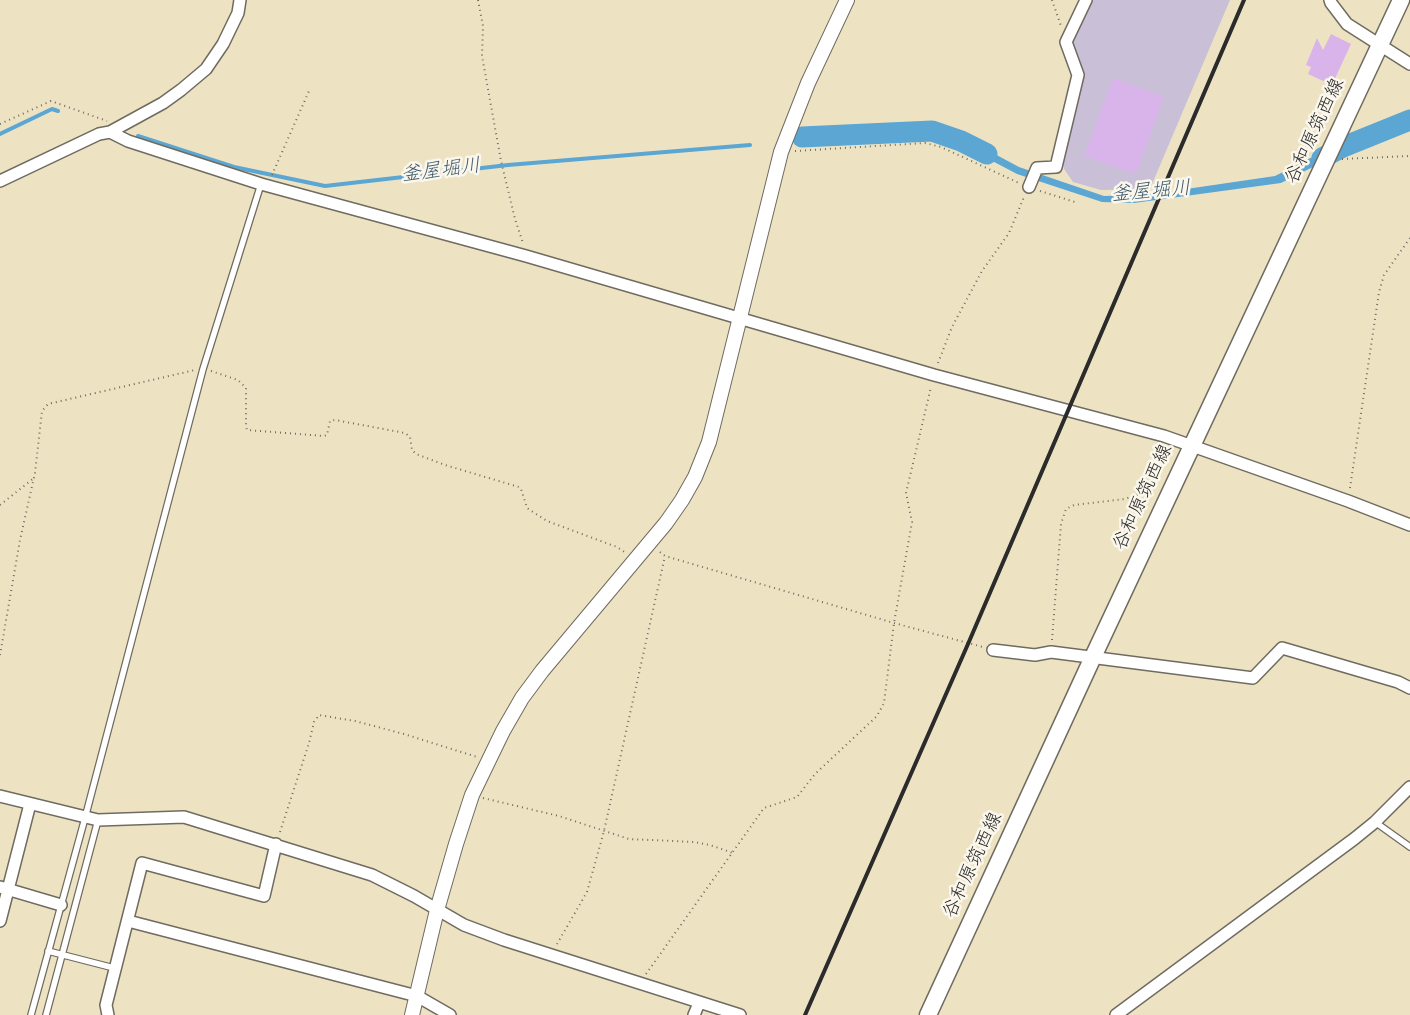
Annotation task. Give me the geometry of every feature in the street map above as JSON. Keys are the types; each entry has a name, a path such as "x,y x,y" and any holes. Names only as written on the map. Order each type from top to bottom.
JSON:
{"main road":[{"name":"谷和原筑西線","path":"928,1015 1093,657 1401,0"}],"street":[{"path":"0,181 99,134 110,132 163,103 195,80 206,69 223,44 238,13 240,0"},
{"path":"412,1015 437,910 472,795 487,760 517,706 542,671 666,523 695,477 709,442 781,152 808,83 847,0"},
{"path":"1029,187 1037,168 1056,167 1078,75 1066,42 1086,0"},
{"path":"1330,0 1346,24 1410,64"},
{"path":"110,132 128,141 264,185 526,256 934,376 1164,436 1410,525"},
{"path":"993,650 1035,654 1051,652 1253,678 1282,648 1398,682 1410,688"},
{"path":"1116,1015 1376,822 1410,787"},
{"path":"0,796 98,820 184,817 276,844 372,875 464,925 639,984 740,1015"},
{"path":"0,921 4,888 30,804"},
{"path":"108,1015 106,1005 114,968 128,922 142,863 264,896 276,844"},
{"path":"4,888 60,905"},
{"path":"128,922 417,996 450,1015"},
{"path":"694,1015 699,1003"}],"lane":[{"path":"31,1015 203,369 264,185"},
{"path":"46,1015 98,820"},
{"path":"1376,822 1410,847"},
{"path":"48,951 114,968"}],"path":[{"path":"478,0 483,26 482,56 501,161 526,256"},
{"path":"1052,0 1066,42"},
{"path":"264,185 309,91"},
{"path":"0,124 51,101 122,125"},
{"path":"781,152 925,143 941,147 1029,187 1078,203"},
{"path":"1330,153 1410,156"},
{"path":"639,984 764,808 797,797 815,774 876,716 884,703 894,624 912,522 906,493 934,376 952,327 982,272 1008,232 1029,187"},
{"path":"1348,501 1379,292 1384,275 1410,238"},
{"path":"0,655 20,540 34,478 42,411 48,404 200,368 203,369"},
{"path":"213,371 238,380 246,388 246,426 248,430 324,436 327,435 330,421 335,420 405,433 410,437 412,450 416,454 519,487 527,508 532,512 547,521 617,547 636,559"},
{"path":"1051,652 1061,524 1066,509 1074,505 1125,499 1153,489 1164,436"},
{"path":"0,505 34,478"},
{"path":"551,955 586,892 604,831 665,556 894,624 993,650"},
{"path":"276,844 314,722 319,715 355,721 404,734 487,760"},
{"path":"472,795 559,816 636,840 694,842 733,853"}],"shaded area":[{"path":"1090,0 1230,0 1150,189 1101,190 1073,182 1064,169 1062,157 1084,75 1071,41"}],"water":[{"path":"963,137 1019,167 1104,196 1166,192 1275,176 1348,139 1349,149 1281,183 1134,203 1102,202 1017,174 960,144"}],"building":[{"path":"1331,34 1351,44 1332,85 1308,74 1311,67 1306,65 1317,38 1323,50"},
{"path":"1113,78 1164,97 1136,174 1084,156"}],"waterway":[{"name":"釜屋堀川","path":"0,134 52,109 58,111"},
{"name":"釜屋堀川","path":"1322,158 1343,147 1410,120"},
{"name":"釜屋堀川","path":"802,137 932,131 961,141 987,154"},
{"name":"釜屋堀川","path":"138,136 234,167 325,186 508,165 750,145"}],"railway":[{"path":"805,1015 968,644 1244,0"}]}
